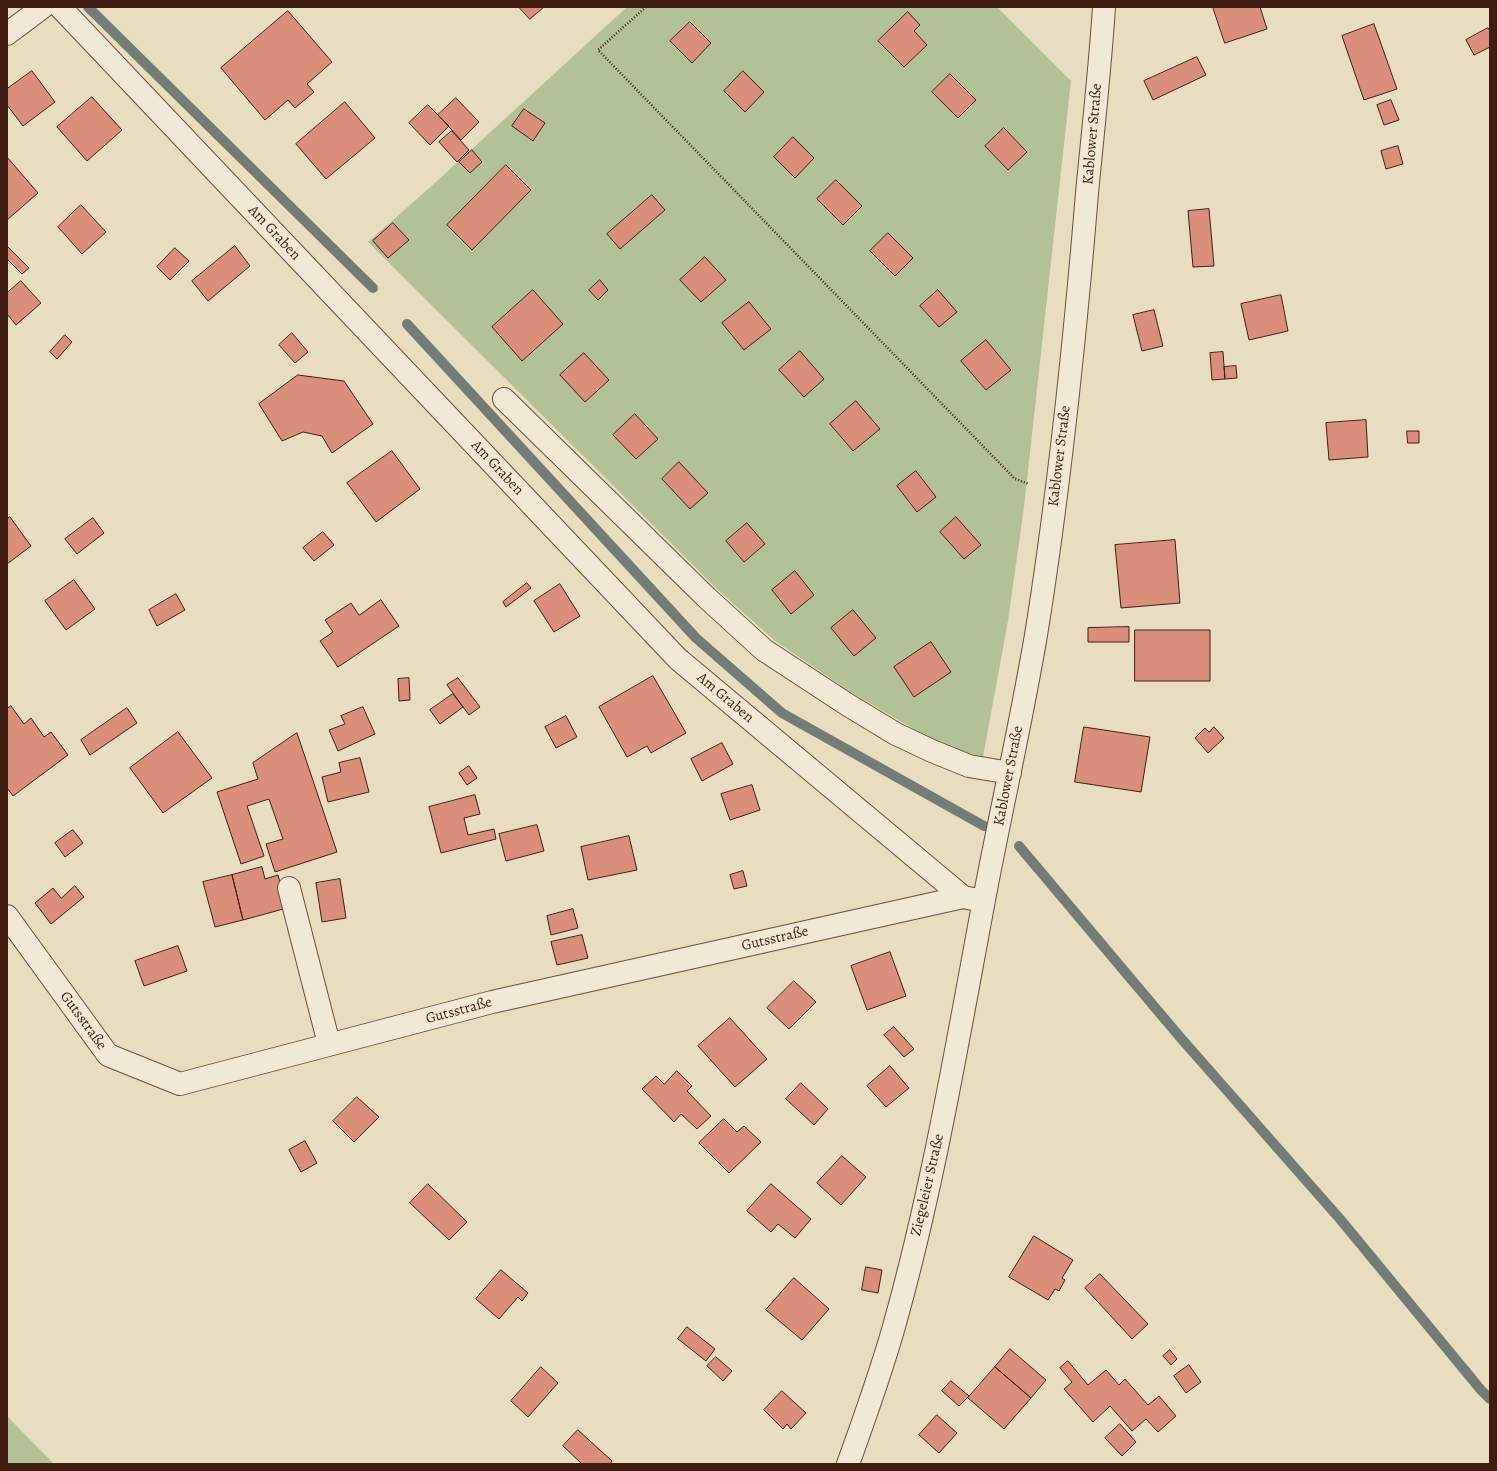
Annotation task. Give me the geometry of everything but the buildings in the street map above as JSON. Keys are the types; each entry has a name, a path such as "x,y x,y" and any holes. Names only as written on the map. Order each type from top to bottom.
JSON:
{"street":[{"path":"7,34 43,7"},
{"name":"Am Graben","path":"60,7 678,659 973,899"},
{"name":"Kablower Straße","path":"973,899 1010,773 1036,630 1056,492 1074,340 1104,7"},
{"path":"504,399 707,598 764,650 848,705 896,734 969,766 1010,773"},
{"path":"289,888 329,1044"},
{"name":"Gutsstraße","path":"7,916 108,1055 180,1084 492,1002 973,899"},
{"name":"Ziegeleier Straße","path":"848,1464 868,1410 893,1330 925,1202 948,1090 973,899"}],"path":[{"path":"646,7 598,50 1015,479 1056,492"}],"green space":[{"path":"627,7 997,7 1071,81 1024,507 1008,621 983,757 945,747 852,693 774,640 717,589 368,242 436,182"},
{"path":"7,1416 54,1464 7,1464"}],"waterway":[{"path":"88,7 373,288"},
{"path":"407,324 696,638 782,713 984,826"},
{"path":"1019,846 1179,1036 1340,1219 1490,1399"}]}
